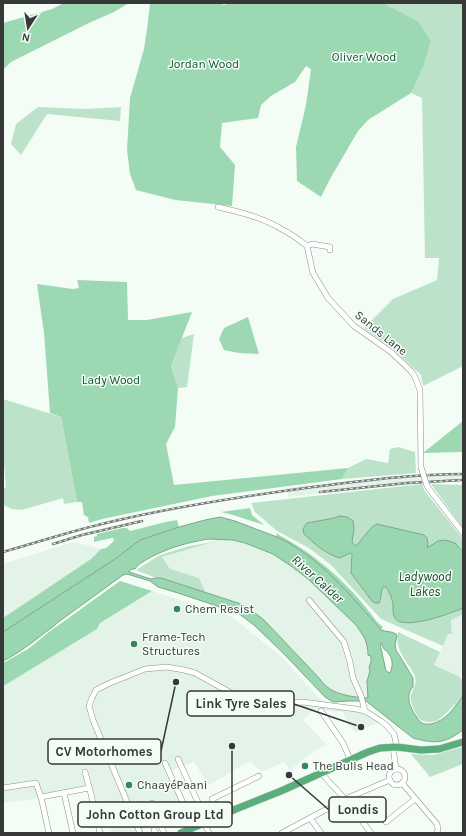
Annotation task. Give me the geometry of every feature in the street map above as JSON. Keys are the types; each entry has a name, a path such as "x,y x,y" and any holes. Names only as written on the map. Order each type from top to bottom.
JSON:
{"highway":[{"path":"181,833 281,791 350,759 380,748 395,747 421,750 439,749 463,742"}],"street":[{"path":"218,207 235,210 269,222 284,230 307,246 312,244 330,247 330,250"},
{"name":"Sands Lane","path":"307,246 313,273 328,298 354,326 391,352 411,371 415,378 420,390 421,468 427,486 463,533"},
{"path":"309,600 344,642 353,678 361,696 365,711"},
{"path":"140,833 92,720 89,706 96,690 145,669 167,667 195,673 242,699 263,704 303,702 365,711 381,721 394,734 396,769"},
{"path":"321,711 343,743 350,759"},
{"path":"178,759 209,833"},
{"path":"165,763 194,827"},
{"path":"396,769 401,770 405,774 405,779 402,784 393,784 389,778 391,771 396,769"},
{"path":"85,772 100,833"},
{"path":"321,773 345,798 371,833"},
{"path":"220,816 212,799 259,776"},
{"path":"345,798 390,780"},
{"path":"3,788 36,783 41,797 49,833"},
{"path":"402,784 437,824 437,833"},
{"path":"41,797 89,788"},
{"path":"64,793 73,833"},
{"path":"386,822 415,799"},
{"path":"152,803 164,833"},
{"path":"282,833 326,809"},
{"path":"310,818 321,833"}],"shaded area":[{"path":"383,3 463,3 463,366 423,386 421,375 393,349 364,328 393,299 437,280 439,258 425,258 422,98 411,93 424,65 431,41 418,21"},
{"path":"38,107 86,109 121,107 120,121 47,114 21,155 11,144 16,124"},
{"path":"194,334 187,387 178,388 171,366 182,338"},
{"path":"3,399 61,417 77,502 64,504 63,498 22,510 12,509 3,505 3,489 6,487 3,453"},
{"path":"398,447 415,452 416,473 342,479 348,468 366,459 388,463 390,449"},
{"path":"463,473 463,481 388,486 289,497 286,488 425,474"},
{"path":"422,484 424,490 463,539 463,552 455,543 438,541 427,549 372,527 356,546 352,542 354,529 347,517 340,516 307,523 304,534 328,554 336,556 350,553 352,554 351,573 375,603 379,603 382,589 383,587 386,587 393,605 394,617 414,623 452,613 463,608 463,614 451,620 452,634 448,634 443,646 381,619 331,565 309,548 277,531 255,512 251,503"},
{"path":"431,484 463,485 463,528"},
{"path":"220,539 245,543 273,554 308,579 356,625 363,634 371,656 368,698 343,695 325,686 321,679 259,616 245,606 206,593 199,578 170,569 162,557"},
{"path":"72,542 101,549 91,559 3,618 3,564"},
{"path":"213,542 162,557 170,569 199,578 206,593 161,578 156,578 136,570 160,555 189,546"},
{"path":"152,591 231,616 283,658 316,695 332,708 362,713 377,723 355,732 347,722 343,712 314,710 303,720 326,744 302,760 290,771 284,762 262,772 250,761 209,785 194,762 177,768 167,773 185,815 164,824 129,833 112,833 91,787 51,797 3,803 3,684 97,629 99,623"},
{"path":"463,614 463,672 460,677 434,665 448,634 452,634 451,620"},
{"path":"398,632 440,652 434,665 460,677 462,680 462,695 447,712 436,721 428,722 421,720 413,708 411,695 415,684 415,677 400,650"},
{"path":"462,747 463,764 430,777 411,754 433,755"}],"green space":[{"path":"64,3 129,3 114,12 11,62 3,70 3,23 52,9"},
{"name":"Jordan Wood","path":"150,3 219,3 224,5 231,3 383,3 418,21 431,41 424,65 411,93 368,120 358,131 321,197 297,181 296,147 306,105 311,69 306,66 295,82 271,96 261,105 258,118 222,123 220,147 235,165 232,206 175,200 136,190 130,174 127,150 130,98 144,49"},
{"name":"Lady Wood","path":"77,280 127,282 128,320 147,320 192,312 171,366 178,388 175,427 166,444 174,485 348,468 342,479 212,496 89,523 88,517 84,515 82,502 77,502 61,417 50,413 44,333 37,284 73,289 79,288"},
{"path":"248,317 259,354 239,353 224,350 219,339 224,328"},
{"path":"463,421 463,452 423,453"},
{"path":"250,508 252,515 264,525 221,512"},
{"path":"177,520 179,527 140,540 115,559 3,632 3,618 91,559 101,549 106,548 113,542 114,539 112,538 94,542 94,537 97,536 97,534 123,528 127,528 130,531"},
{"path":"276,533 310,554 336,575 383,627 381,630 353,598 306,554 277,537"},
{"path":"120,581 152,591 100,623 97,629 5,685 3,684 3,663 28,649"}],"water":[{"name":"Ladywood Lakes","path":"340,516 347,517 353,521 354,529 352,542 356,546 372,527 377,524 424,535 427,538 427,548 438,541 445,540 455,543 463,552 463,608 426,620 405,623 398,621 394,615 392,599 386,587 383,587 382,589 379,603 375,603 351,573 352,554 350,553 340,558 330,554 320,548 304,534 303,529 307,523"},
{"name":"River Calder","path":"220,517 235,521 277,537 306,554 334,578 381,630 396,634 396,650 413,678 413,687 409,694 409,702 419,721 427,724 441,720 452,710 463,695 463,730 450,738 439,742 421,740 413,738 366,701 333,702 325,697 254,625 238,613 158,587 150,581 127,574 123,575 26,647 3,661 3,632 115,559 140,540 205,520","holes":["208,539 233,540 273,554 308,579 356,625 365,638 368,655 371,656 369,667 370,671 367,681 368,698 348,696 329,689 264,620 241,604 161,578 151,579 129,572 144,561 159,553","381,643 392,661 390,673 386,671"]}],"railway":[{"path":"3,552 97,525 135,516 211,502 288,490 369,480 425,475 463,474"},
{"path":"320,492 407,483 463,480"},
{"path":"53,544 82,535 142,521"}],"place":[{"name":"Chem Resist","path":"177,609"},
{"name":"Frame-Tech Structures","path":"134,644"},
{"name":"CV Motorhomes","path":"176,682"},
{"name":"Link Tyre Sales","path":"361,727"},
{"name":"John Cotton Group Ltd","path":"232,746"},
{"name":"The Bulls Head","path":"305,766"},
{"name":"Londis","path":"289,775"},
{"name":"ChaayéPaani","path":"129,785"}],"park label":[{"name":"Oliver Wood","path":"364,57"}]}
